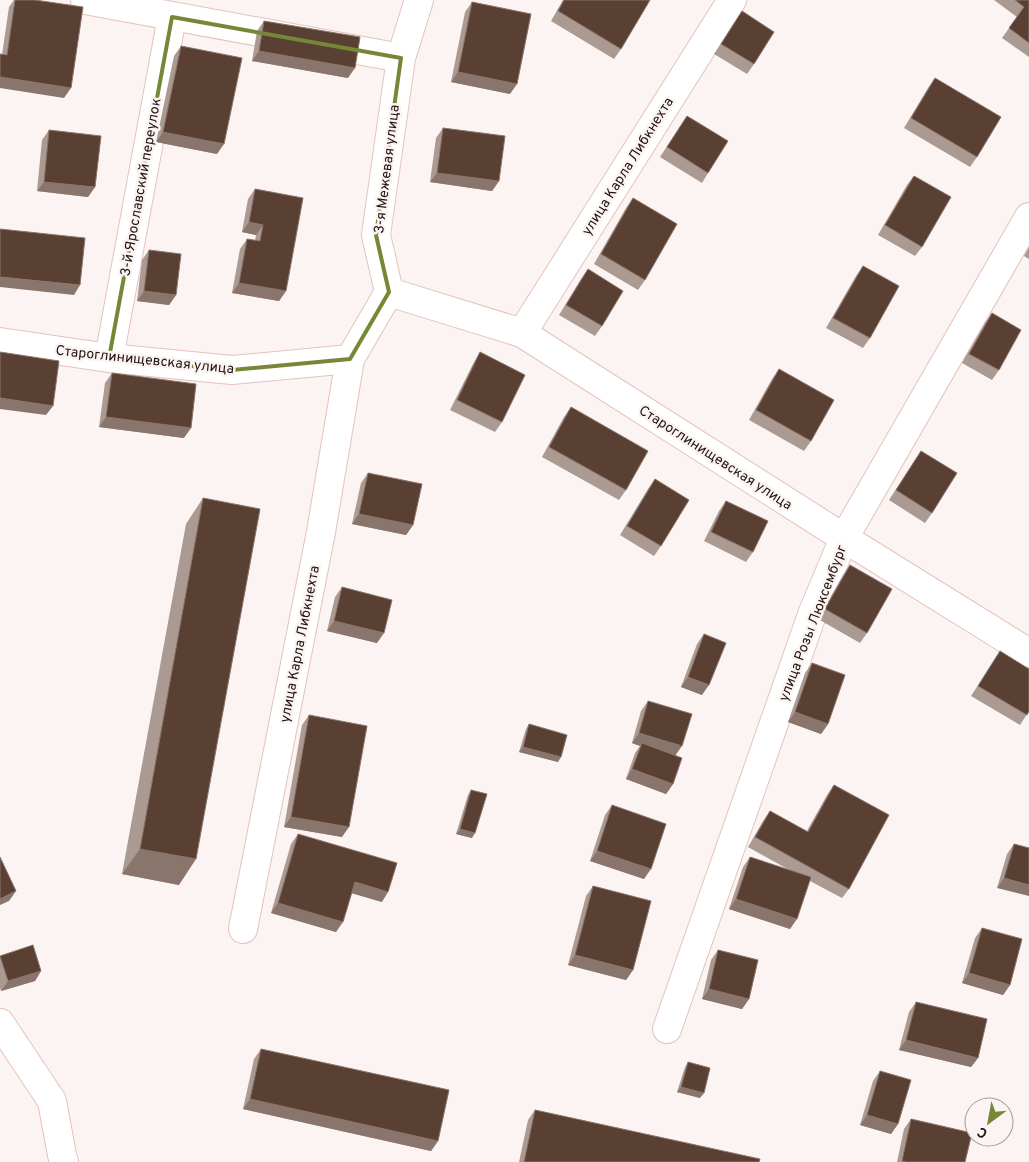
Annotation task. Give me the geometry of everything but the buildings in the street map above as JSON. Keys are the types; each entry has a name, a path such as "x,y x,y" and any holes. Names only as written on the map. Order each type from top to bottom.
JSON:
{"street":[{"path":"85,0 401,58"},
{"name":"3-я Межевая улица","path":"389,292 376,235 401,58 419,0"},
{"name":"улица Карла Либкнехта","path":"522,333 732,0"},
{"name":"3-й Ярославский переулок","path":"109,358 172,16"},
{"name":"улица Розы Люксембург","path":"667,1029 813,612 844,538 1029,217"},
{"path":"350,359 389,292"},
{"name":"Староглинищевская улица","path":"389,292 522,333 1029,653"},
{"name":"Староглинищевская улица","path":"0,342 109,358 232,370 350,359"},
{"name":"улица Карла Либкнехта","path":"243,929 321,532 350,359"},
{"path":"0,1024 52,1101 64,1162"}],"highlighted area":[{"path":"172,17 401,58 376,235 389,292 350,359 232,370 109,358"}]}
